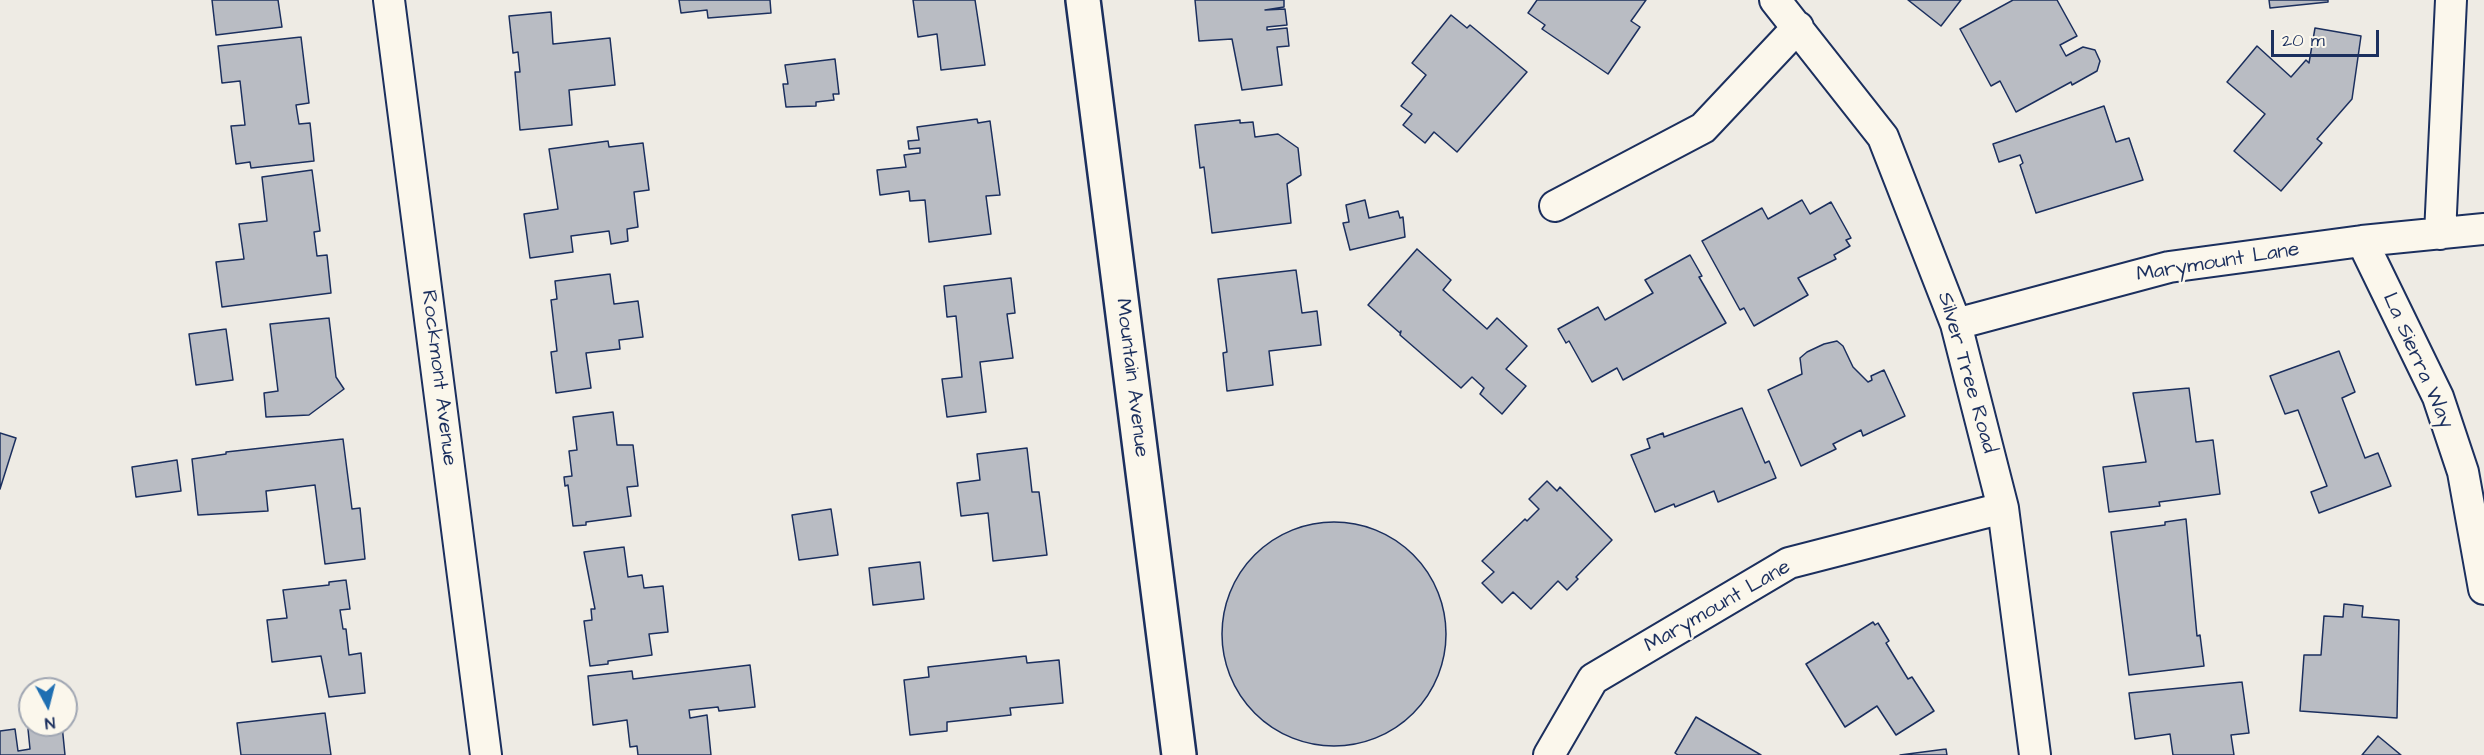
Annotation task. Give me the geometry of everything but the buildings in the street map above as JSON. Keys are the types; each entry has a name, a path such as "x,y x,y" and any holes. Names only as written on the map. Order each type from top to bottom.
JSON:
{"street":[{"name":"Rockmont Avenue","path":"389,0 486,755"},
{"name":"Mountain Avenue","path":"1083,0 1179,755"},
{"name":"Silver Tree Road","path":"1774,0 1883,137 1956,324 2003,508 2035,755"},
{"path":"2440,234 2451,0"},
{"path":"1555,206 1703,128 1797,27"},
{"name":"Marymount Lane","path":"1956,324 2169,267 2362,241 2484,229"},
{"name":"La Sierra Way","path":"2362,241 2438,398 2463,472 2484,589"},
{"name":"Marymount Lane","path":"1549,755 1593,679 1789,563 2003,508"}]}
